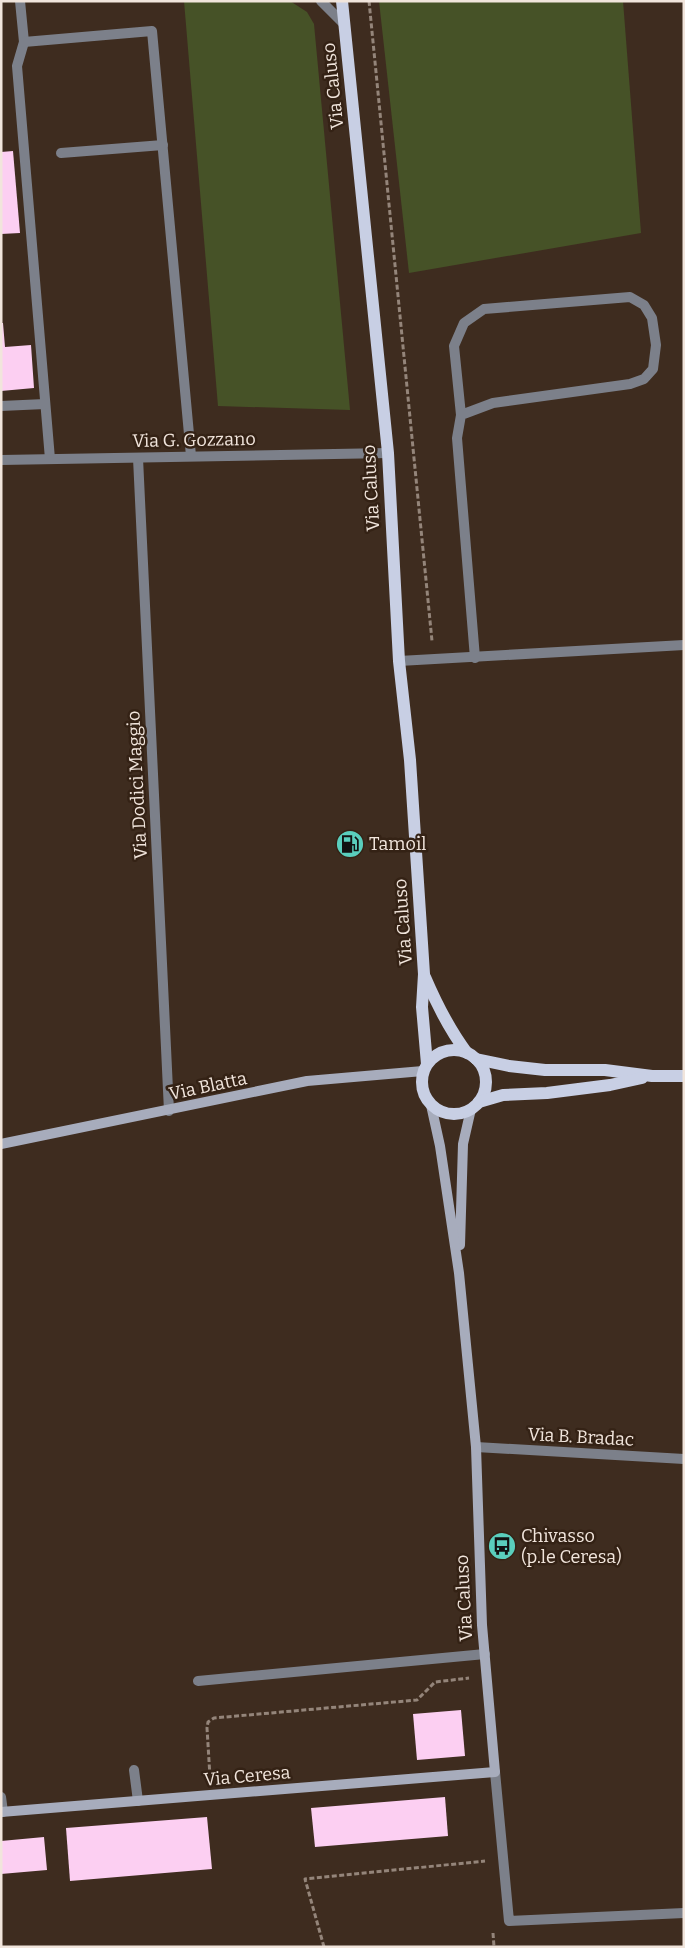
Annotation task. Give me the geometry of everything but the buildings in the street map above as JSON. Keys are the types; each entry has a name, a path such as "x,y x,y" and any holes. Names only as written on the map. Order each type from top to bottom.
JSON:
{"main road":[{"name":"Via Caluso","path":"342,1 388,453 399,661 410,760 424,974 422,1007 425,1068"},
{"name":"Via Caluso","path":"424,974 450,1030 472,1056"},
{"path":"652,1076 610,1085 547,1093 503,1095 475,1106 461,1114 450,1114 440,1111 431,1105 425,1098 421,1080 425,1068 433,1057 440,1053 459,1050 472,1056 518,1067 545,1070 605,1070 652,1076 684,1076"},
{"path":"472,1056 482,1067 486,1085 475,1106"}],"street":[{"path":"20,1 24,42 17,66 50,459"},
{"path":"321,1 345,25"},
{"path":"24,42 152,31 191,456"},
{"path":"61,153 163,145"},
{"path":"461,415 493,403 630,384 644,379 653,369 656,344 652,318 644,305 630,297 484,309 464,322 454,346 461,415 457,438 475,658"},
{"path":"1,406 45,404"},
{"name":"Via G. Gozzano","path":"1,460 388,453"},
{"name":"Via Dodici Maggio","path":"138,458 169,1111"},
{"path":"399,661 684,645"},
{"name":"Via Blatta","path":"1,1144 169,1111 307,1081 425,1068"},
{"name":"Via Caluso","path":"431,1105 440,1146 459,1273 476,1447 482,1626 509,1922 684,1913"},
{"name":"Via Caluso","path":"459,1273 463,1144 475,1106"},
{"name":"Via B. Bradac","path":"476,1447 684,1459"},
{"path":"198,1681 485,1654"},
{"path":"134,1770 138,1801"},
{"name":"Via Ceresa","path":"2,1812 495,1772"},
{"path":"1,1796 2,1812"}],"path":[{"path":"369,1 433,649"},
{"path":"209,1780 211,1775 207,1728 208,1722 214,1718 417,1700 435,1682 487,1676"},
{"path":"324,1947 305,1879 503,1859"}],"green space":[{"path":"184,1 290,1 307,12 314,24 350,410 218,406"},
{"path":"379,1 623,1 641,233 409,273"}],"place":[{"name":"Tamoil","path":"350,844"},
{"name":"Chivasso (p.le Ceresa)","path":"502,1546"}]}
